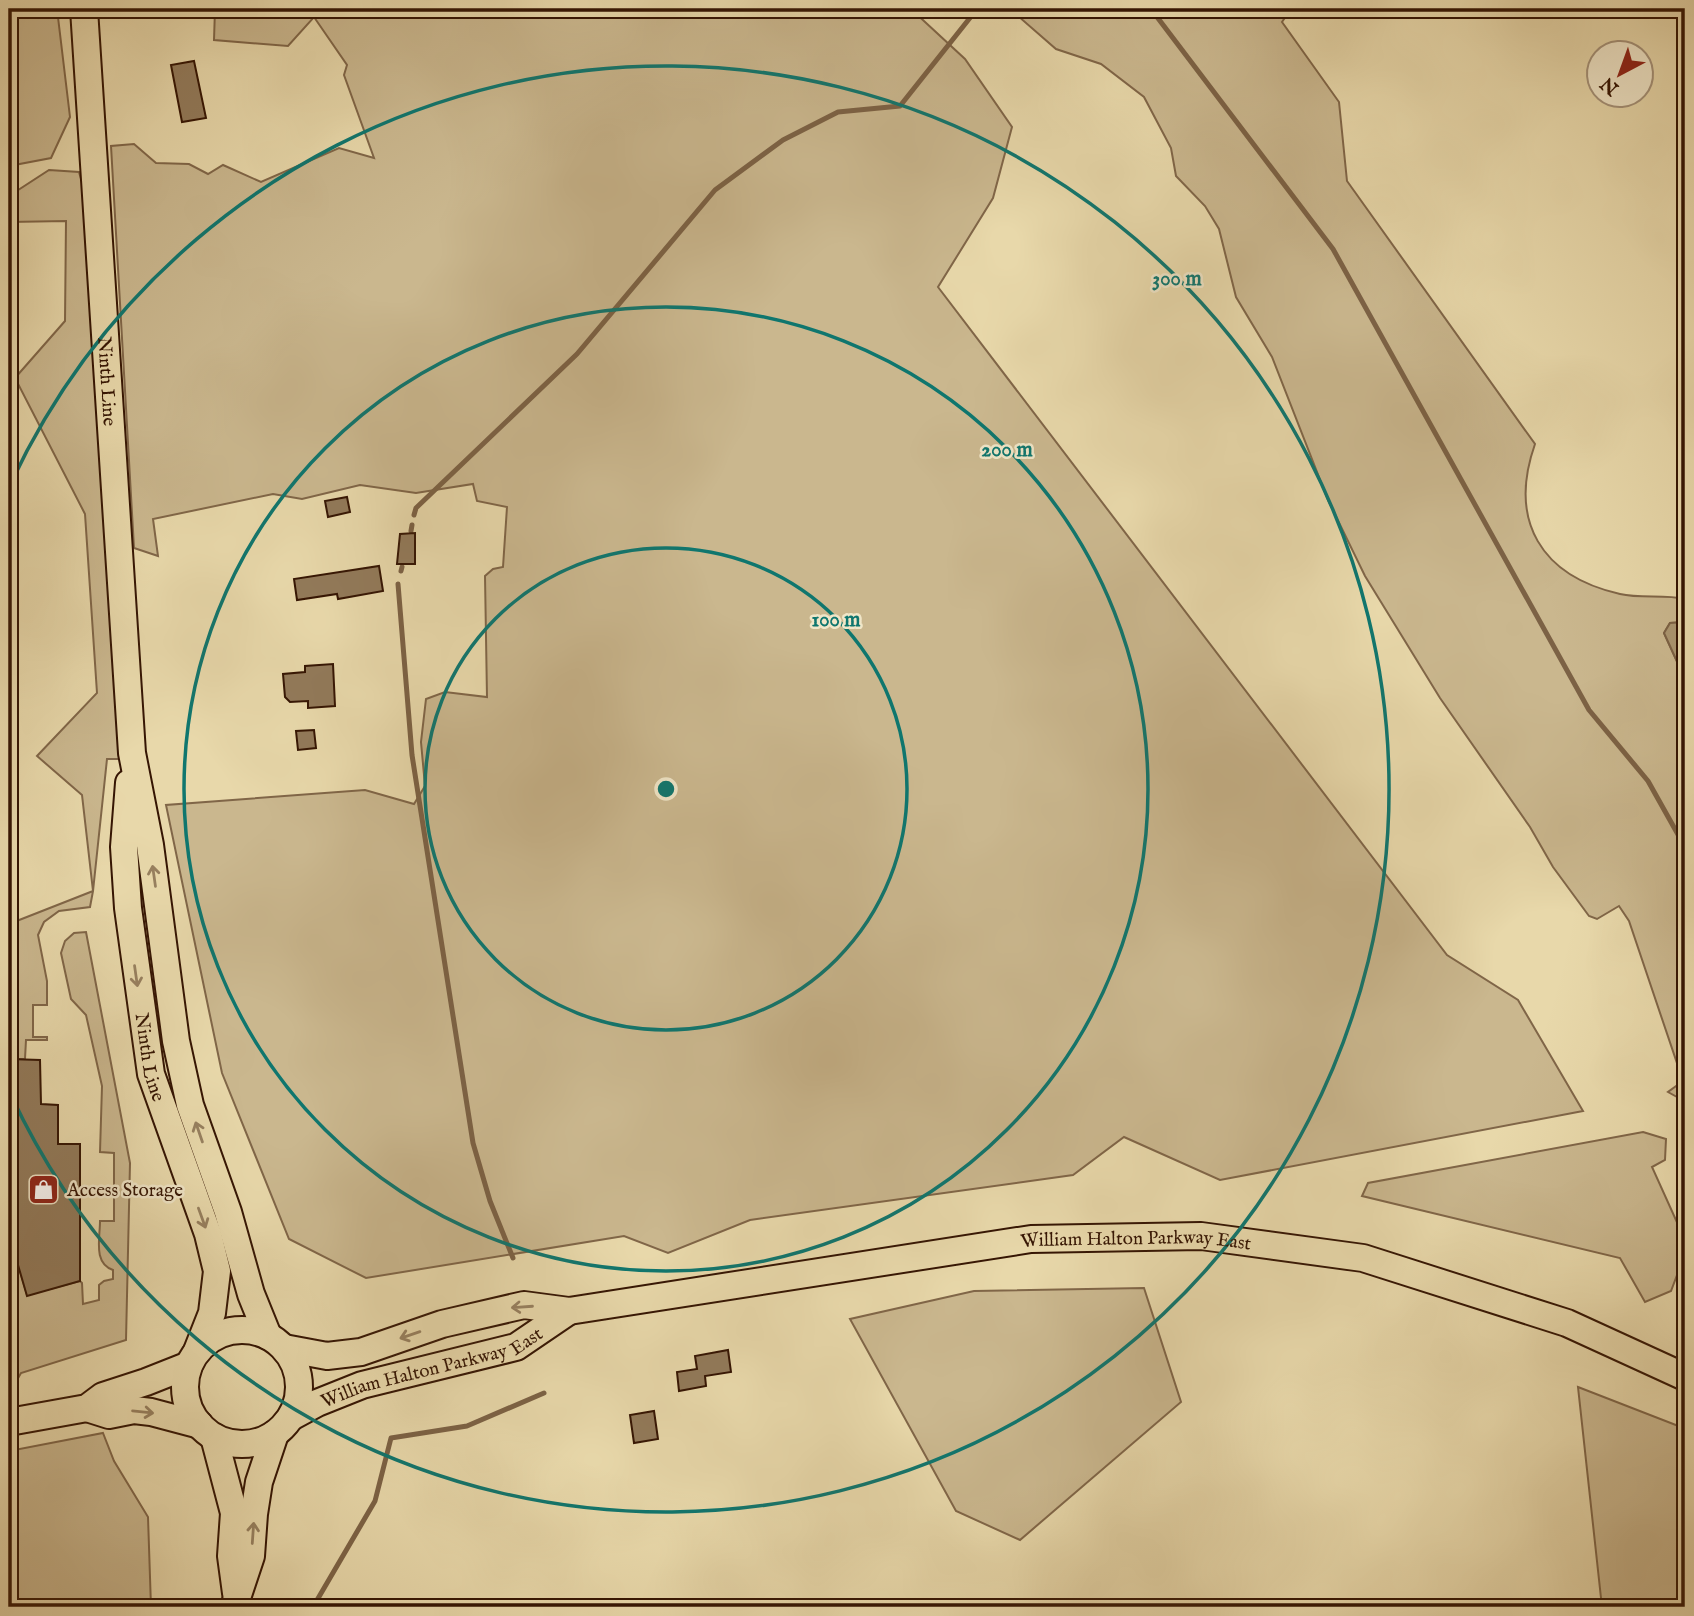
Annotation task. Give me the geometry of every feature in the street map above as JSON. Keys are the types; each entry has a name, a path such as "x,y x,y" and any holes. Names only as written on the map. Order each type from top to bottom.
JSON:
{"main road":[{"name":"Ninth Line","path":"84,9 132,753 150,845 176,1041 190,1105 235,1233 251,1294 276,1342"},
{"name":"Ninth Line","path":"132,753 124,859 133,952 151,1074 208,1234 217,1271 212,1312 193,1358"},
{"name":"William Halton Parkway East","path":"276,1342 327,1356 362,1352 442,1324 524,1305 569,1311 1031,1239 1201,1236 1363,1258 1567,1323 1685,1377"},
{"name":"William Halton Parkway East","path":"283,1426 317,1403 362,1385 516,1347 569,1311"},
{"path":"13,1421 87,1408 103,1396 146,1382 193,1358 212,1338 230,1331 249,1330 276,1342 295,1363 299,1381 298,1400 283,1426 260,1482 251,1556 235,1603"},
{"path":"193,1358 185,1381 190,1412 207,1431 234,1513 231,1556 235,1603"},
{"path":"87,1408 109,1415 134,1410 150,1412 207,1431 229,1443 261,1441 283,1426"}],"shaded area":[{"path":"9,9 57,9 70,117 51,158 9,166"},
{"path":"215,9 911,9 965,59 1012,127 993,198 938,287 1447,955 1518,1000 1583,1111 1220,1180 1124,1137 1073,1175 750,1220 668,1253 624,1236 366,1278 289,1239 222,1073 166,805 365,790 414,804 425,786 421,742 426,699 445,692 487,697 485,576 493,569 503,567 507,507 477,501 473,484 416,493 360,485 302,499 273,494 153,519 158,556 134,548 111,146 134,144 156,163 189,164 208,174 223,165 261,182 339,148 374,158 344,75 347,65 314,17 288,46 214,40"},
{"path":"1010,9 1291,9 1282,22 1339,102 1347,181 1535,444 1528,472 1526,497 1529,521 1538,541 1551,559 1570,574 1593,586 1620,594 1685,599 1685,622 1670,623 1664,633 1685,679 1685,1095 1677,1097 1668,1092 1683,1081 1629,921 1619,906 1597,919 1589,916 1440,698 1365,576 1328,500 1272,357 1236,297 1219,229 1205,206 1176,176 1171,148 1144,97 1101,64 1056,49"},
{"path":"49,170 79,172 85,193 120,731 120,759 107,759 93,891 82,795 37,756 97,693 85,514 15,378 65,321 66,221 9,222 9,196"},
{"path":"1685,622 1685,679 1664,633 1670,623"},
{"path":"93,891 90,907 59,911 44,922 38,935 47,981 47,1005 33,1005 33,1037 47,1037 47,1040 26,1040 25,1059 9,1059 9,924"},
{"path":"86,932 130,1163 126,1340 21,1373 9,1394 9,1234 27,1295 80,1281 83,1304 99,1300 99,1285 113,1279 113,1270 107,1267 100,1256 99,1243 100,1221 114,1221 114,1153 100,1152 102,1086 86,1015 71,999 61,953 65,941 74,933"},
{"path":"1643,1132 1666,1139 1665,1160 1652,1167 1685,1240 1685,1254 1671,1291 1645,1302 1620,1258 1362,1196 1368,1183"},
{"path":"1144,1288 1181,1402 1020,1540 956,1511 850,1319 974,1291"},
{"path":"1578,1387 1681,1427 1685,1474 1685,1607 1602,1607"},
{"path":"103,1433 114,1461 148,1517 151,1607 9,1607 9,1451"}],"building":[{"path":"194,61 206,118 182,122 171,65"},
{"path":"347,497 350,512 328,517 325,501"},
{"path":"415,533 415,564 397,564 400,534"},
{"path":"379,566 383,591 338,599 337,594 297,600 294,579"},
{"path":"333,664 335,706 308,708 308,701 290,702 285,697 283,674 305,672 305,666"},
{"path":"314,730 316,748 298,750 296,731"},
{"name":"Access Storage","path":"9,1059 40,1060 41,1104 58,1105 58,1144 80,1144 80,1281 27,1296 9,1234"},
{"path":"728,1350 731,1372 705,1376 706,1386 679,1391 677,1372 697,1369 695,1356"},
{"path":"654,1411 658,1439 634,1443 630,1415"}],"waterway":[{"path":"414,515 416,508 577,354 715,190 783,140 838,112 900,106 977,9"},
{"path":"1151,9 1333,249 1589,710 1648,781 1685,847"},
{"path":"411,531 412,525"},
{"path":"401,571 402,567"},
{"path":"398,584 412,755 473,1143 490,1201 513,1258"},
{"path":"313,1607 375,1501 391,1438 467,1426 544,1393"}],"place":[{"name":"Access Storage","path":"44,1189"}]}
